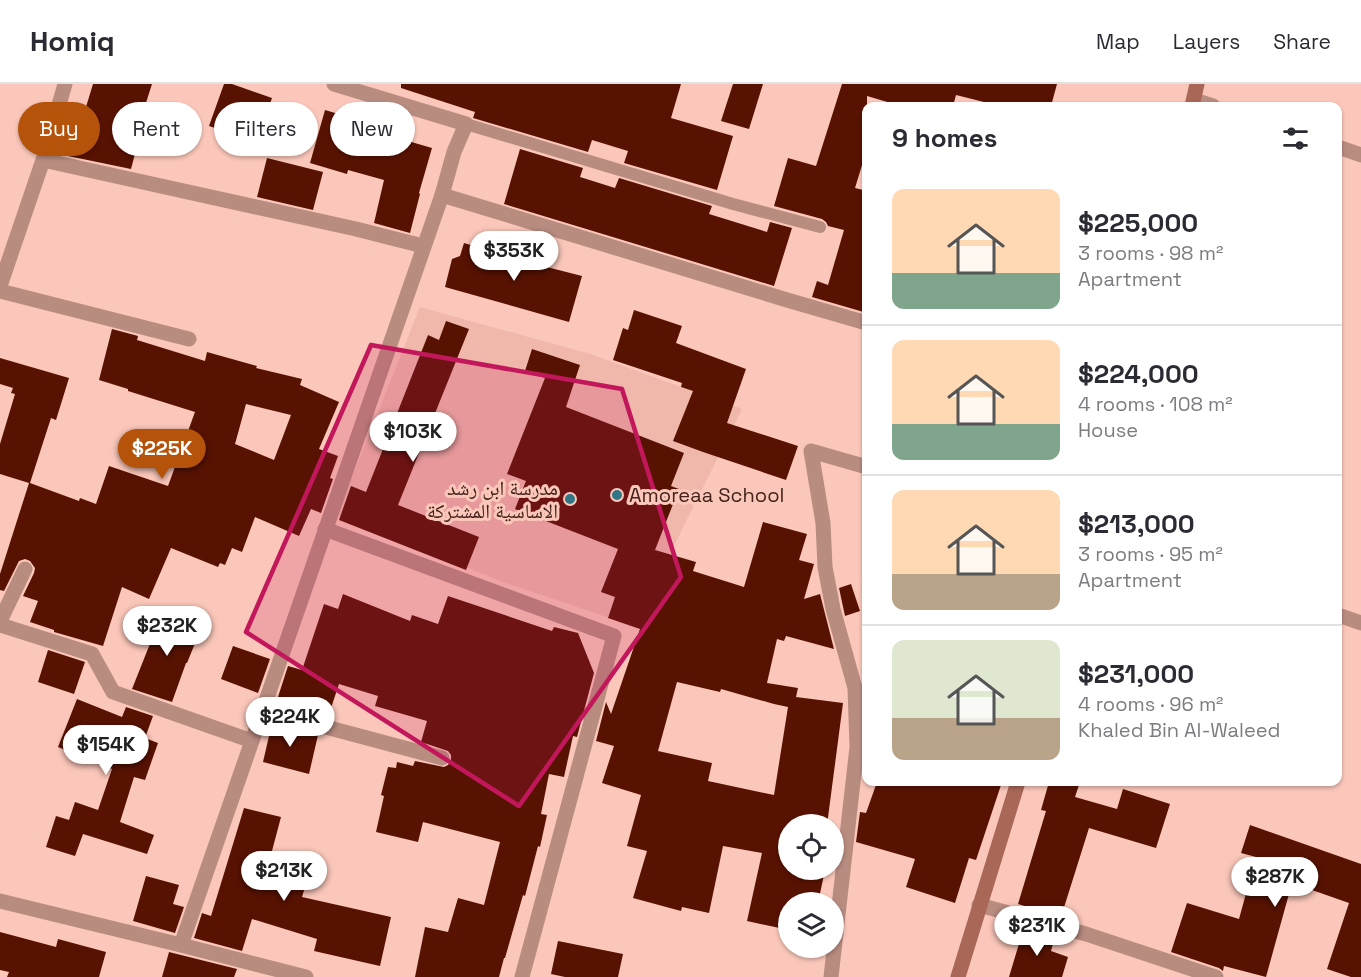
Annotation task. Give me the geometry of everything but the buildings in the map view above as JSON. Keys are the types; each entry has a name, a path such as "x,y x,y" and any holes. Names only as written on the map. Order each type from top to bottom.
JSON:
{"street":[{"path":"0,286 43,160 65,84"},
{"path":"181,945 442,195 454,152 466,124 334,84"},
{"path":"1193,102 1197,84"},
{"path":"1342,148 1361,154"},
{"path":"43,160 423,246"},
{"path":"442,195 862,322"},
{"path":"0,291 189,339"},
{"path":"831,977 857,747 855,688 833,609 825,567 824,523 811,451 862,466"},
{"path":"325,530 614,636 523,977"},
{"path":"0,621 25,569"},
{"path":"1342,616 1361,623"},
{"path":"0,625 92,654 113,692 252,741"},
{"path":"262,710 442,758"},
{"path":"958,977 1017,786"},
{"path":"0,901 306,977"},
{"path":"979,905 1086,934 1216,977"}],"lane":[{"path":"466,124 819,227"}],"highlighted area":[{"path":"371,345 622,389 681,577 519,806 246,632"}],"shaded area":[{"path":"420,307 590,354 742,409 634,626 503,582 337,515"}],"place":[{"name":"Amoreaa School","path":"617,495"},
{"name":"مدرسة ابن رشد الاساسية المشتركة","path":"570,499"}]}
